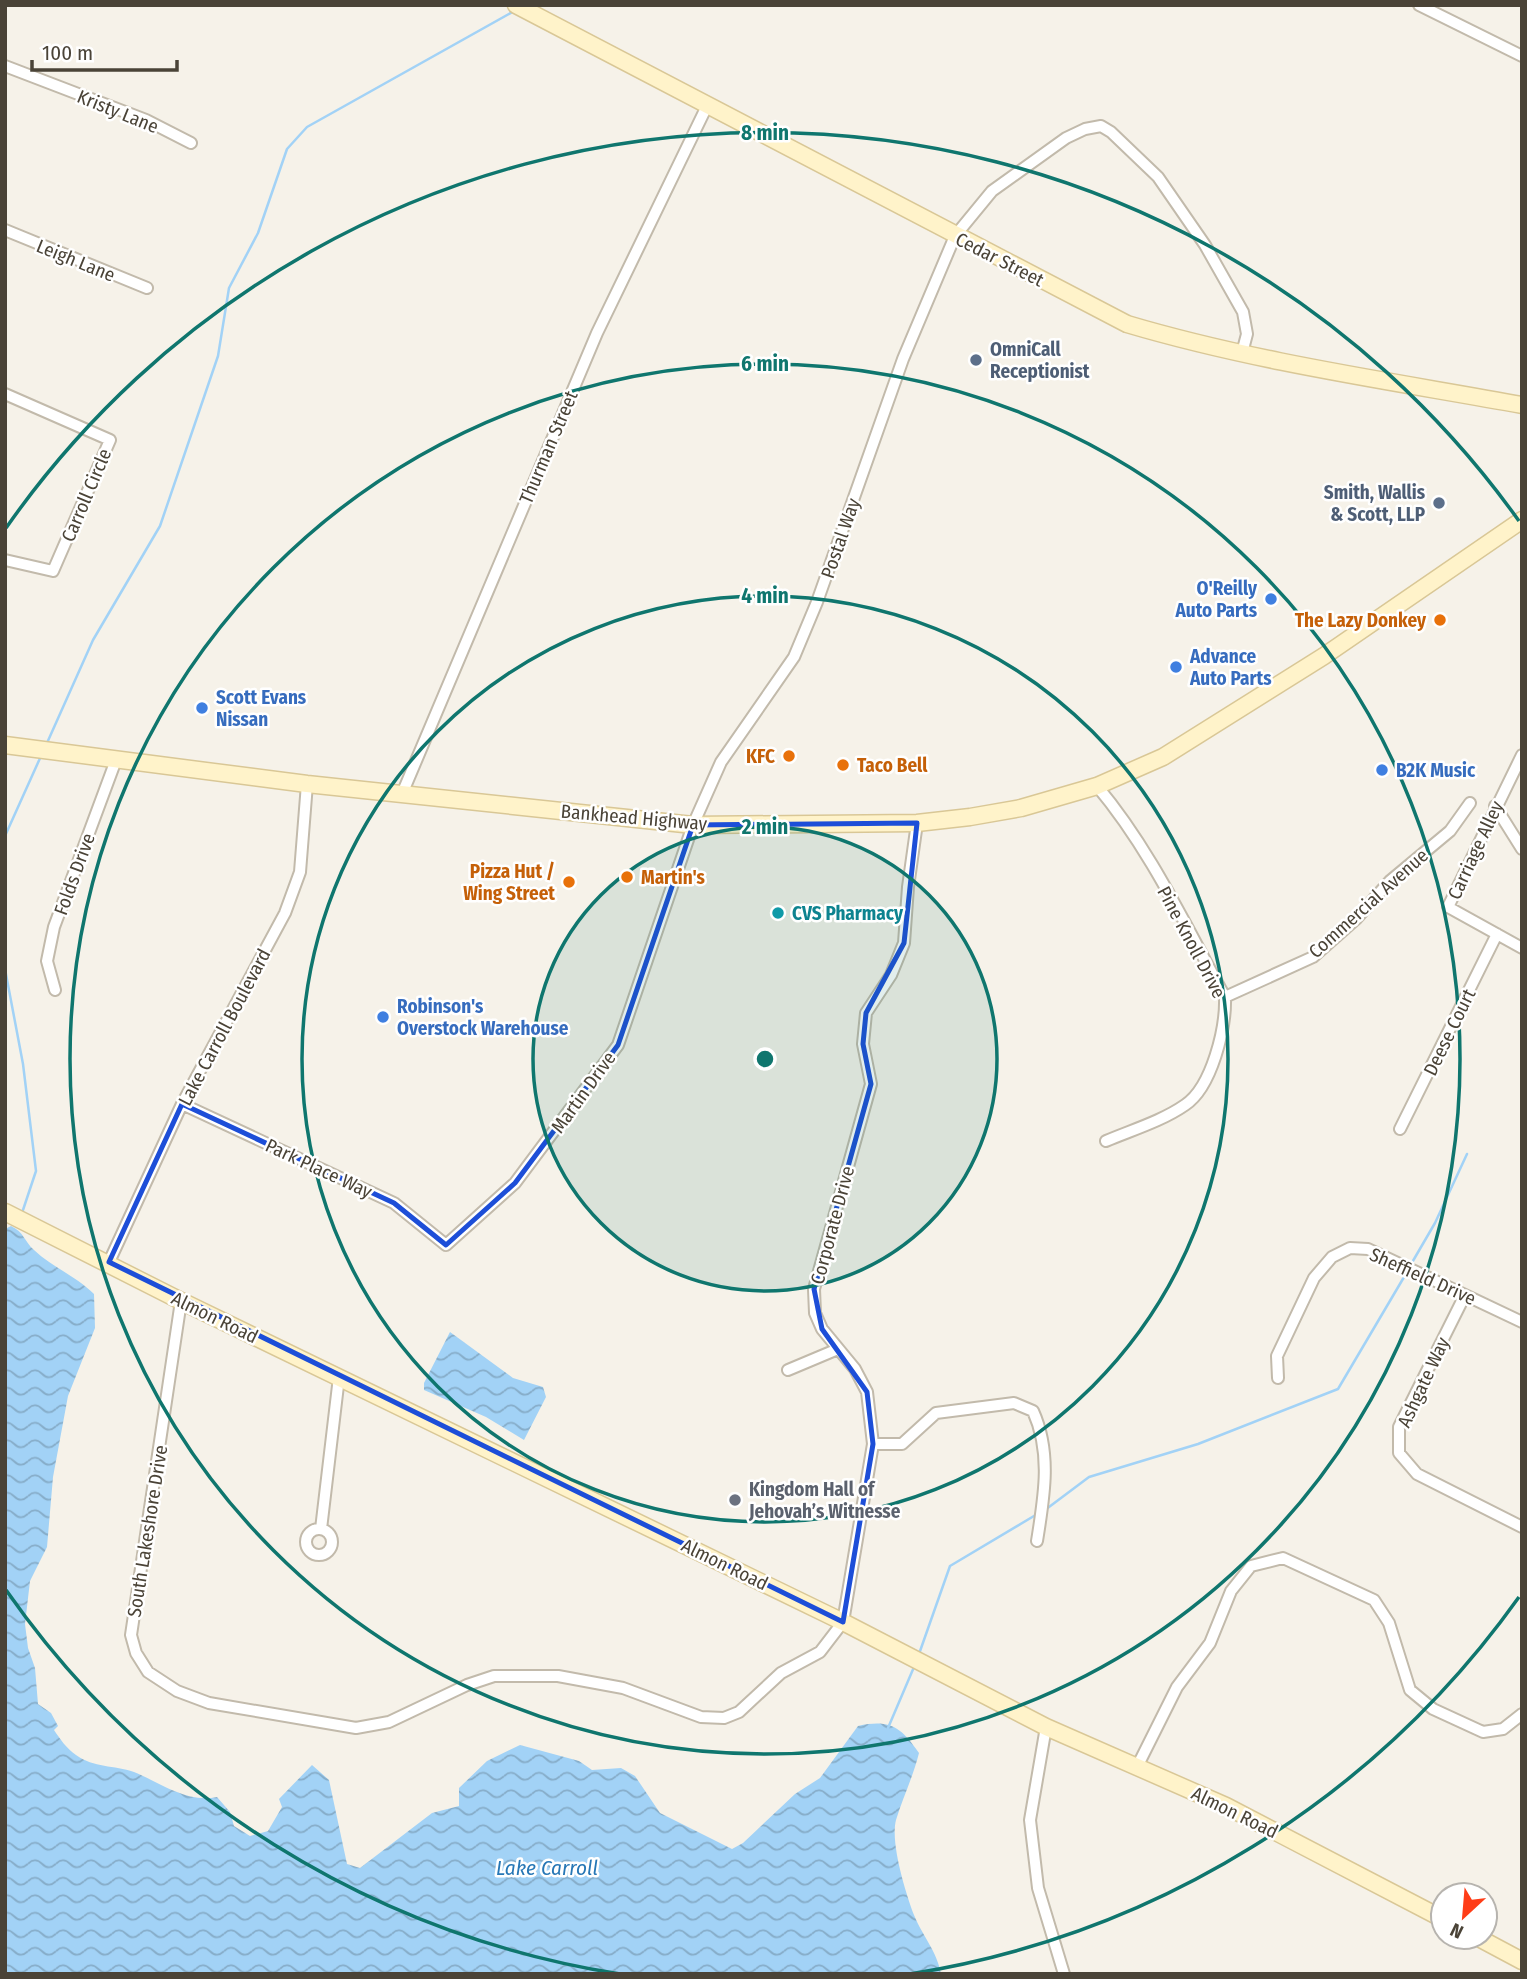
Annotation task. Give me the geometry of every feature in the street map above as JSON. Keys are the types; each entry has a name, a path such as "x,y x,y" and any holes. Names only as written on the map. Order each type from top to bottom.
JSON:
{"street":[{"name":"Cedar Street","path":"516,5 1127,324 1241,353 1522,405"},
{"path":"1419,5 1522,56"},
{"name":"Kristy Lane","path":"5,66 146,120 191,143"},
{"name":"Thurman Street","path":"402,794 597,333 707,106"},
{"name":"Postal Way","path":"693,825 721,762 794,657 817,602 903,359 955,236 992,191 1066,138 1085,129 1101,127 1111,132 1158,177 1205,245 1246,323 1241,353"},
{"name":"Leigh Lane","path":"5,230 147,288"},
{"name":"Carroll Circle","path":"5,394 110,440 53,570 5,560"},
{"name":"Bankhead Highway","path":"5,746 307,784 693,825 918,823 1021,808 1097,786 1163,757 1230,716 1522,520"},
{"name":"Carriage Alley","path":"1497,934 1448,907 1522,755"},
{"name":"Folds Drive","path":"55,990 47,961 54,927 116,760"},
{"name":"Lake Carroll Boulevard","path":"109,1262 182,1104 290,901 300,872 307,784"},
{"name":"Pine Knoll Drive","path":"1097,786 1127,822 1146,853 1225,997 1226,1019 1208,1074 1187,1104 1106,1141"},
{"name":"Commercial Avenue","path":"1225,997 1313,957 1356,919 1390,881 1450,831 1470,803"},
{"path":"1495,806 1522,849"},
{"name":"Corporate Drive","path":"843,1622 873,1444 867,1392 855,1369 818,1320 814,1290 871,1084 863,1044 866,1013 891,975 904,943 908,887 918,823"},
{"name":"Martin Drive","path":"446,1245 515,1183 618,1045 693,825"},
{"path":"1497,934 1522,948"},
{"name":"Deese Court","path":"1400,1129 1497,934"},
{"name":"Park Place Way","path":"182,1104 394,1203 446,1245"},
{"name":"Almon Road","path":"5,1212 109,1262 181,1301 843,1622 1046,1727 1226,1806 1429,1912"},
{"name":"Sheffield Drive","path":"1278,1378 1278,1356 1314,1278 1332,1257 1350,1248 1368,1249 1522,1322"},
{"name":"Ashgate Way","path":"1465,1295 1399,1427 1399,1453 1417,1474 1522,1527"},
{"name":"South Lakeshore Drive","path":"181,1301 131,1635 136,1653 148,1672 177,1691 209,1703 356,1728 390,1722 467,1685 494,1676 558,1676 622,1688 701,1717 724,1718 739,1712 781,1673 820,1652 843,1622"},
{"path":"788,1370 838,1349"},
{"path":"321,1530 339,1377"},
{"path":"873,1444 902,1444 936,1413 1014,1403 1033,1411 1043,1434 1045,1488 1037,1541"},
{"path":"1137,1767 1177,1687 1210,1643 1231,1591 1251,1566 1283,1558 1374,1600 1389,1623 1410,1690 1433,1709 1483,1732 1503,1729 1522,1714"},
{"path":"1046,1727 1037,1766 1030,1820 1038,1888 1064,1974"},
{"path":"1499,1949 1522,1961"}],"highlighted area":[{"path":"917,823 904,943 866,1013 863,1044 871,1084 814,1289 822,1329 867,1392 873,1444 843,1622 109,1262 182,1104 394,1203 446,1245 515,1183 618,1045 693,825"}],"water":[{"name":"Lake Carroll","path":"11,1226 19,1231 41,1256 94,1294 95,1328 68,1396 53,1477 47,1547 30,1581 25,1624 28,1648 35,1668 38,1704 51,1713 58,1726 54,1730 73,1753 90,1762 134,1772 185,1795 217,1797 230,1812 234,1826 250,1836 268,1831 282,1807 279,1799 312,1765 329,1780 347,1864 360,1868 432,1813 459,1806 459,1788 487,1761 520,1745 579,1761 592,1770 621,1768 635,1776 660,1813 732,1849 743,1843 795,1794 820,1778 858,1726 887,1725 900,1731 919,1753 896,1820 895,1842 911,1906 941,1974 5,1974 5,1229"},
{"path":"450,1332 513,1378 543,1387 546,1397 524,1440 486,1417 424,1390 424,1383"}],"waterway":[{"path":"47,743 93,640 160,526 218,356 229,288 258,233 287,149 307,127 516,10"},
{"path":"5,836 41,756"},
{"path":"5,969 23,1064 36,1171 23,1210"},
{"path":"1410,1266 1435,1223 1467,1154"},
{"path":"1045,1510 1089,1477 1198,1444 1338,1389 1407,1272"},
{"path":"919,1654 950,1566 1039,1513"},
{"path":"888,1728 914,1667"}],"place":[{"name":"OmniCall Receptionist","path":"976,360"},
{"name":"Smith, Wallis & Scott, LLP","path":"1439,503"},
{"name":"O'Reilly Auto Parts","path":"1271,599"},
{"name":"The Lazy Donkey","path":"1440,620"},
{"name":"Advance Auto Parts","path":"1176,667"},
{"name":"Scott Evans Nissan","path":"202,708"},
{"name":"KFC","path":"789,756"},
{"name":"Taco Bell","path":"843,765"},
{"name":"B2K Music","path":"1382,770"},
{"name":"Martin's","path":"627,877"},
{"name":"Pizza Hut / Wing Street","path":"569,882"},
{"name":"CVS Pharmacy","path":"778,913"},
{"name":"Robinson's Overstock Warehouse","path":"383,1017"},
{"name":"Kingdom Hall of Jehovah’s Witnesse","path":"735,1500"}]}
